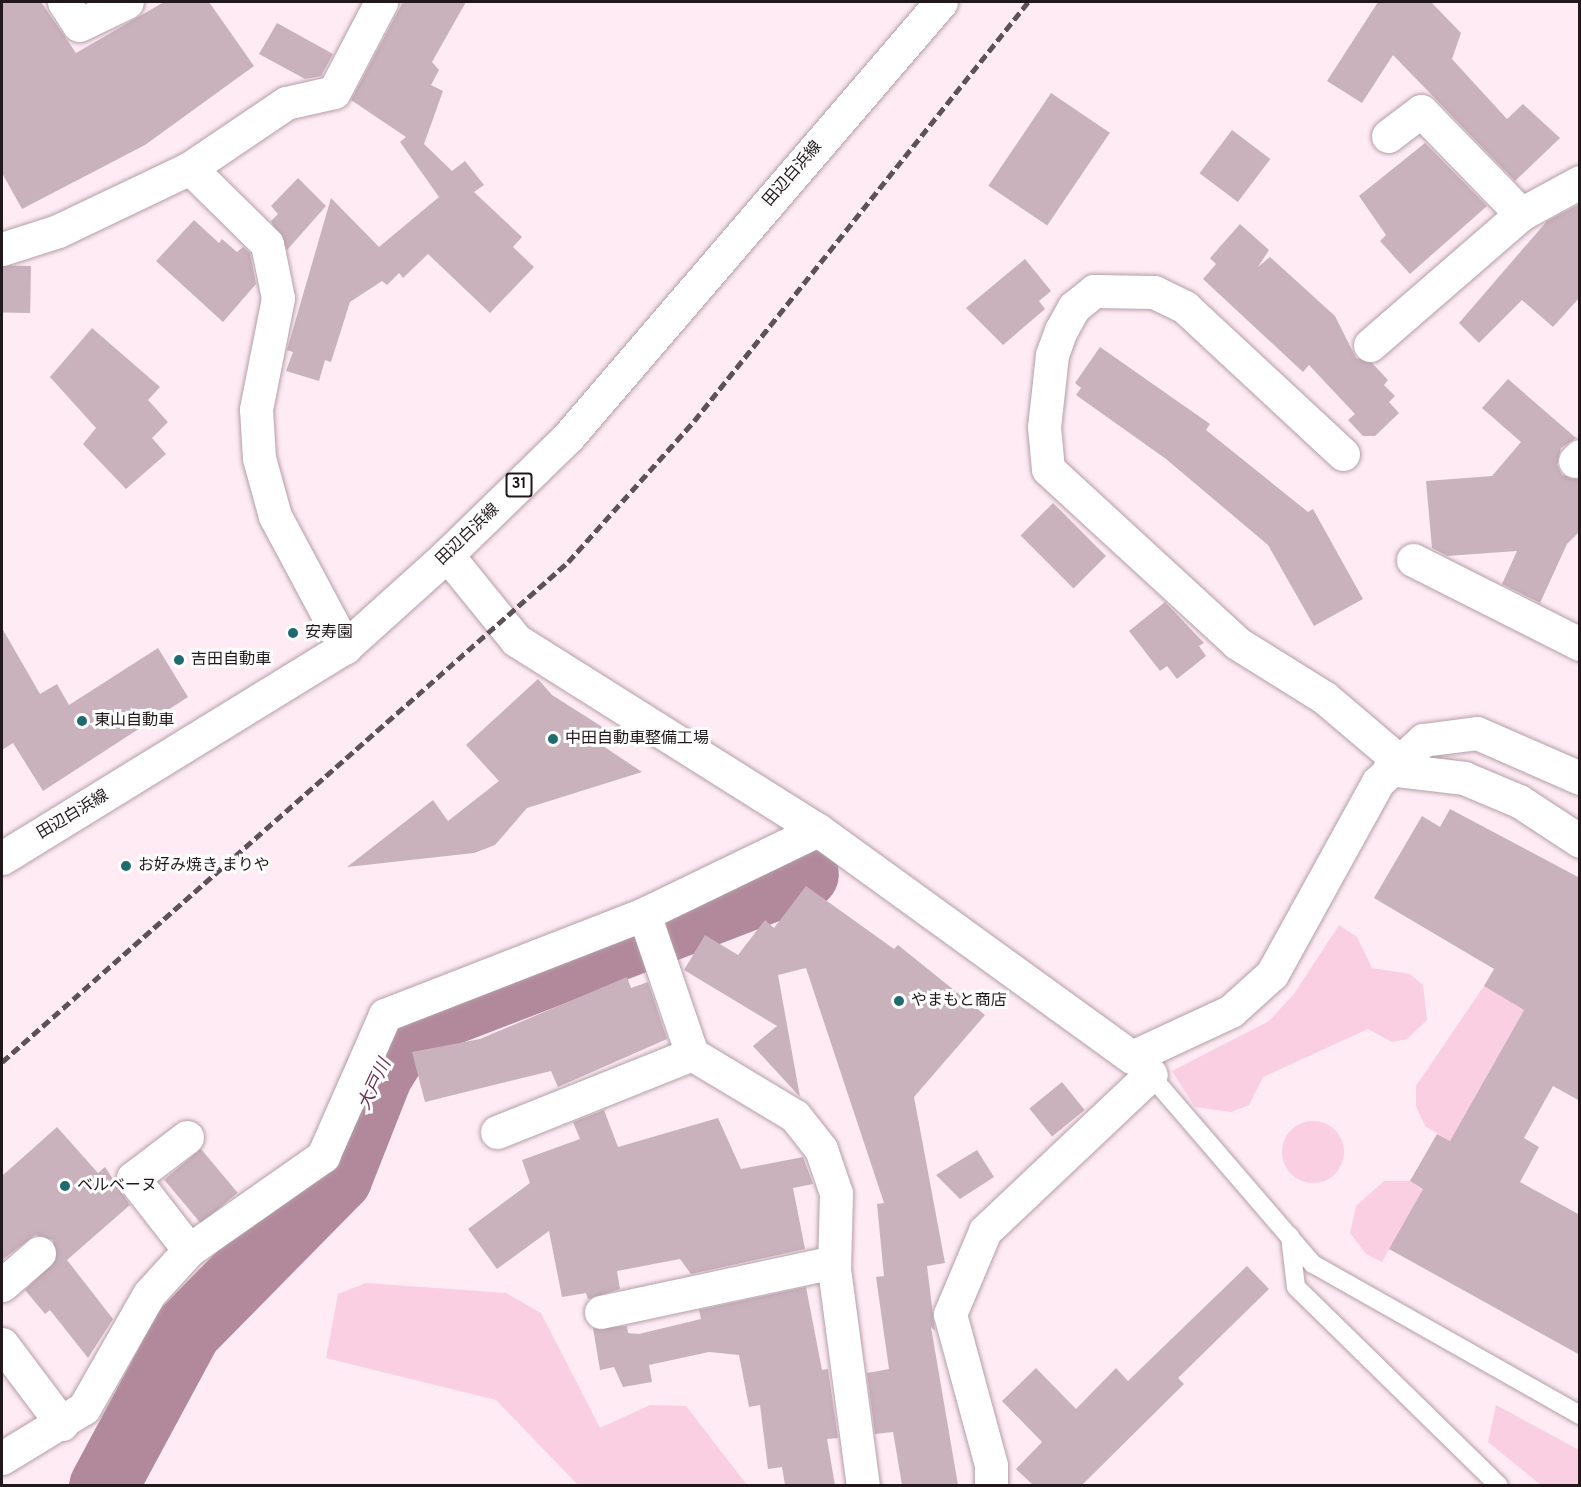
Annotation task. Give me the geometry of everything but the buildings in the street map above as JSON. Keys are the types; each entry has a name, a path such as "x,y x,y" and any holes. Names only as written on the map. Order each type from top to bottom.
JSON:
{"street":[{"path":"64,2 79,25 127,2"},
{"path":"2,249 58,231 190,168 286,103 334,92 381,2"},
{"name":"田辺白浜線","path":"2,858 345,647 447,555 568,437 941,2"},
{"path":"1388,136 1421,111 1521,214"},
{"path":"190,168 267,244 278,298 256,409 259,458 275,516 345,647"},
{"path":"1370,345 1521,214 1580,182"},
{"path":"1343,454 1185,307 1154,292 1094,291 1074,308 1061,330 1052,355 1044,427 1048,470 1238,642 1325,698 1393,764 1464,778 1519,801 1580,841"},
{"path":"447,555 516,640 818,830 1142,1065"},
{"path":"1413,560 1580,644"},
{"path":"991,1485 991,1465 950,1314 985,1231 1142,1065 1231,1011 1272,974 1393,764 1423,740 1477,733 1580,778"},
{"path":"2,1458 62,1424 84,1408 149,1294 189,1250 323,1156 385,1015 648,925 818,830"},
{"path":"648,925 692,1054 795,1116 821,1149 836,1193 834,1263 863,1485"},
{"path":"497,1132 692,1054"},
{"path":"187,1137 134,1178 189,1250"},
{"path":"2,1286 39,1253"},
{"path":"601,1312 834,1263"},
{"path":"2,1344 62,1424"}],"lane":[{"path":"1142,1065 1313,1264 1580,1415"},
{"path":"1290,1236 1296,1287 1499,1485"}],"shaded area":[{"path":"1339,925 1357,937 1372,968 1410,974 1423,985 1427,1020 1407,1039 1392,1042 1368,1029 1263,1077 1249,1105 1231,1112 1195,1107 1172,1071 1269,1021 1294,994"},
{"path":"1566,935 1450,1141 1425,1126 1416,1106 1416,1086 1484,986"},
{"path":"1307,1121 1319,1121 1335,1130 1342,1140 1344,1152 1342,1164 1335,1174 1319,1183 1307,1183 1296,1178 1287,1169 1282,1158 1282,1146 1287,1135 1296,1126"},
{"path":"1384,1181 1410,1181 1423,1189 1382,1262 1366,1254 1350,1233 1356,1206"},
{"path":"366,1283 506,1293 541,1313 600,1428 650,1405 686,1406 747,1485 578,1485 496,1400 326,1358 338,1294"},
{"path":"1496,1405 1579,1450 1579,1485 1541,1485 1488,1442"}],"waterway":[{"name":"大戸川","path":"103,1486 187,1330 337,1178 378,1074 408,1026 804,874"}],"railway":[{"path":"2,1062 568,562 694,421 1028,2"}],"place":[{"name":"安寿園","path":"293,633"},
{"name":"吉田自動車","path":"179,660"},
{"name":"東山自動車","path":"82,721"},
{"name":"中田自動車整備工場","path":"553,739"},
{"name":"お好み焼き まりや","path":"126,866"},
{"name":"やまもと商店","path":"899,1001"},
{"name":"ベルベーヌ","path":"65,1186"}]}
